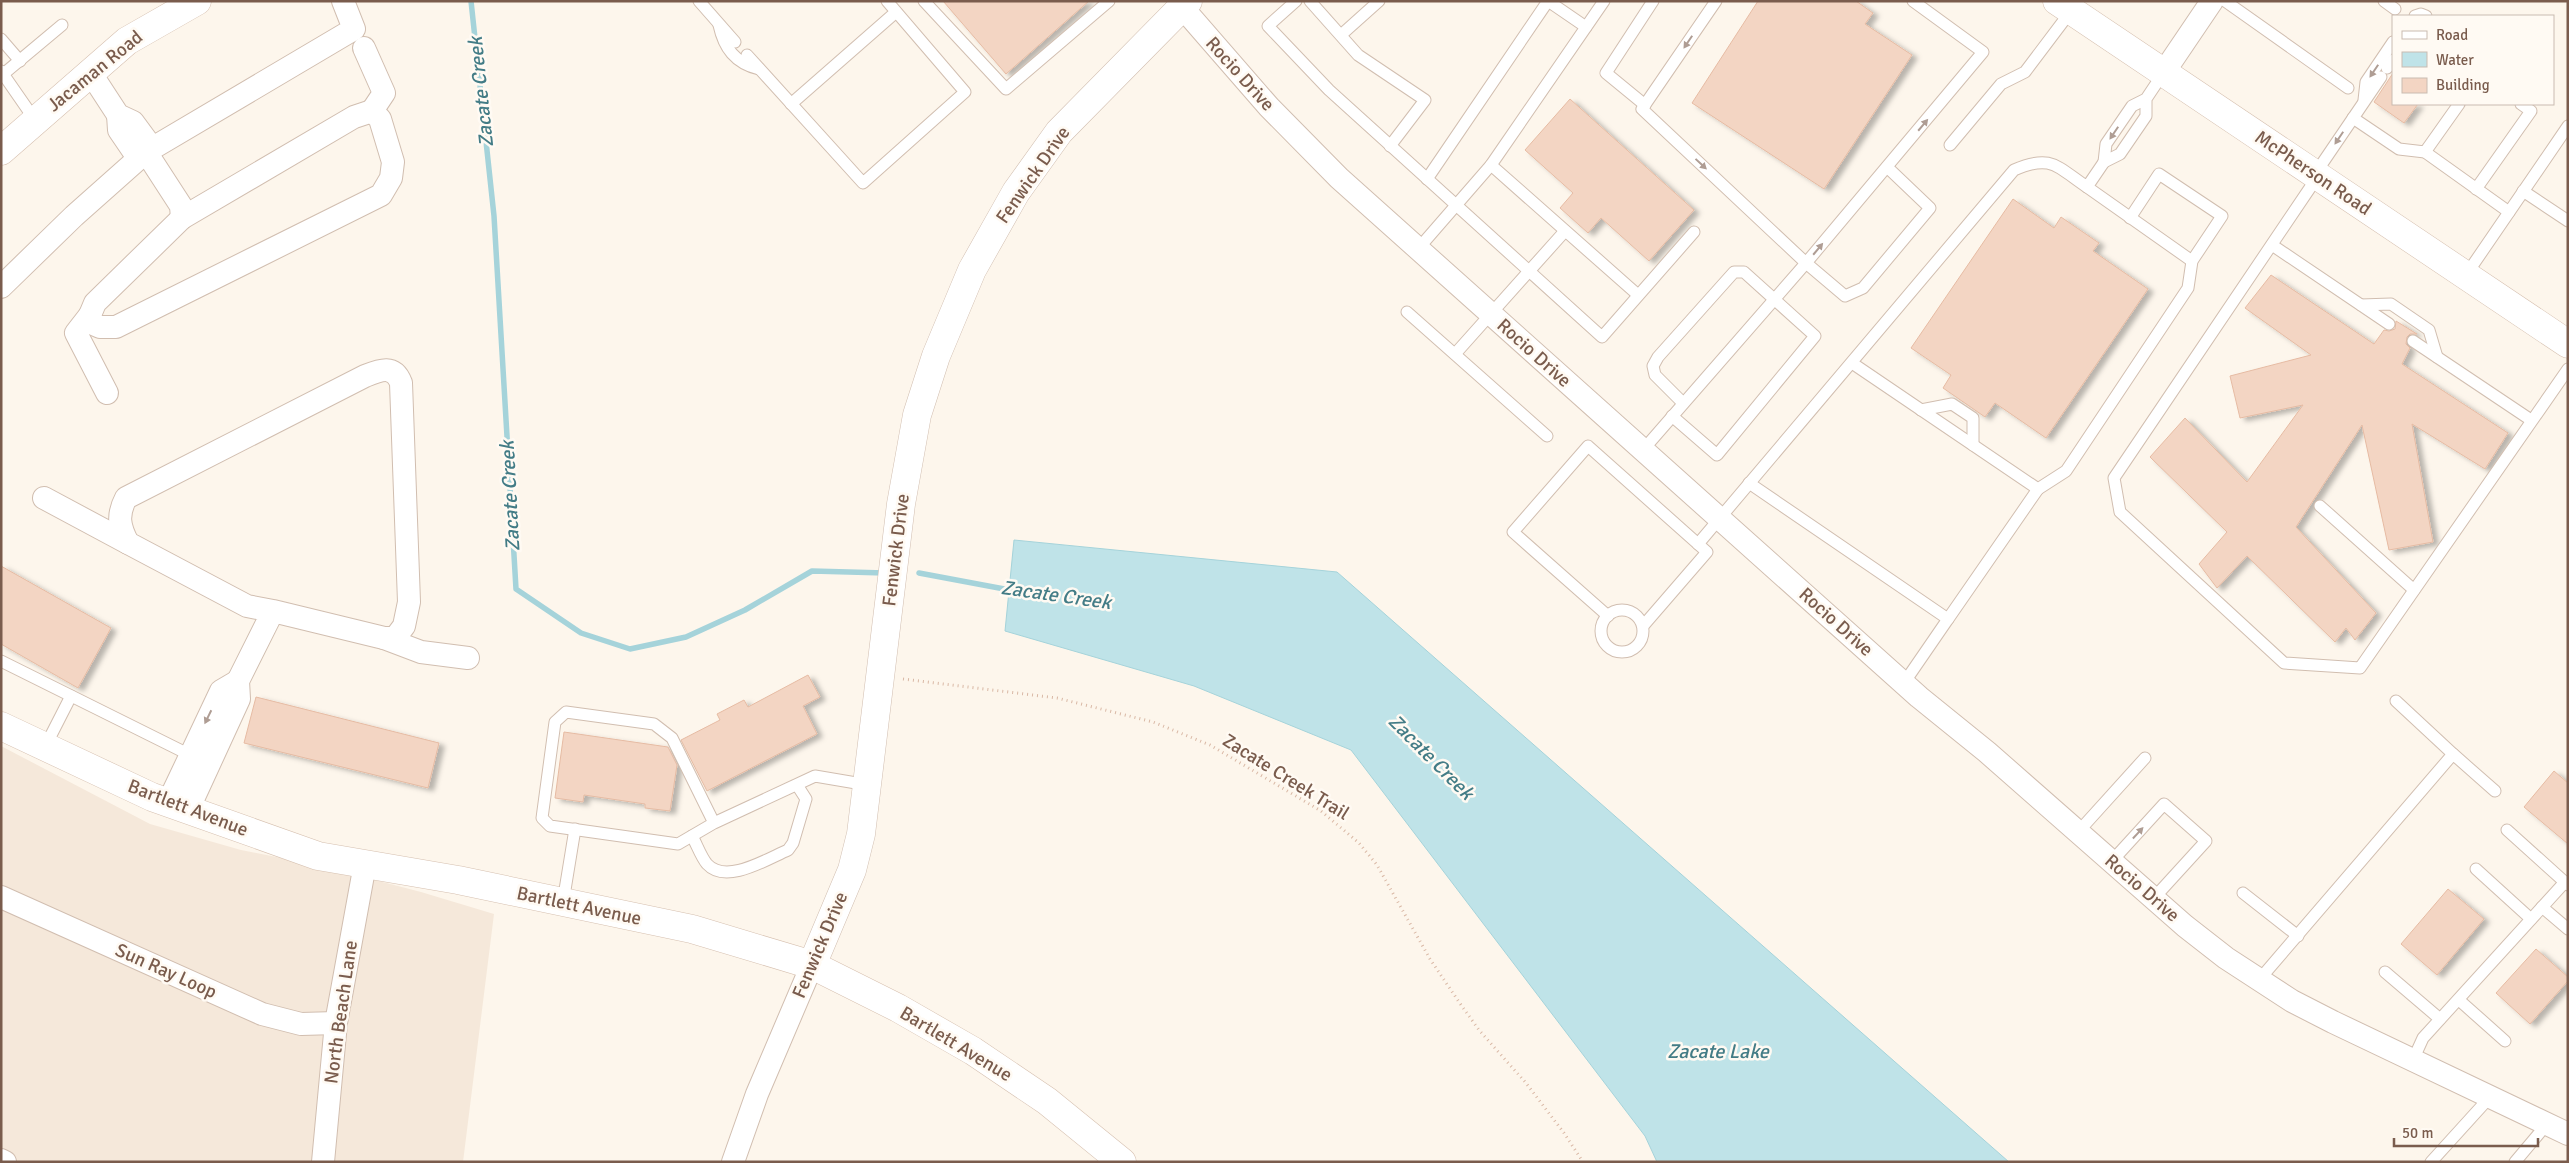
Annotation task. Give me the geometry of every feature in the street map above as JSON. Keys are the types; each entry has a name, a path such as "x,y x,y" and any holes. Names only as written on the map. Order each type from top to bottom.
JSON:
{"main road":[{"name":"Jacaman Road","path":"1,151 127,41 195,2"},
{"name":"Fenwick Drive","path":"812,965 852,870 868,785 901,504 917,415 936,356 972,270 1016,192 1060,132 1185,4"},
{"name":"McPherson Road","path":"2065,5 2568,344"},
{"name":"Bartlett Avenue","path":"1,726 178,806 318,856 563,902 692,930 812,965 898,1008 972,1051 1047,1101 1122,1162"}],"street":[{"path":"1,287 74,216 146,152 354,29 343,1"},
{"path":"2164,72 2212,1"},
{"name":"Rocio Drive","path":"1185,4 1269,107 1339,178 1904,683 2226,958 2259,980 2332,1022 2568,1134"},
{"path":"107,393 76,333 90,315 96,303 182,218 354,117 372,111 384,93 364,48"},
{"path":"90,72 118,115 119,130 134,152 146,152"},
{"path":"90,315 93,324 100,327 116,326 381,195 391,178 393,162 380,119 372,111"},
{"path":"146,152 181,206 182,218"},
{"path":"128,543 120,528 119,510 126,498 366,376 382,369 393,371 398,375 401,383 410,602 404,626 396,638 384,638"},
{"path":"44,498 248,606 384,638 421,652 468,658"},
{"path":"178,806 239,699 238,681 272,611"},
{"path":"178,806 190,755 221,692 238,681"},
{"name":"North Beach Lane","path":"323,1162 336,1023 365,864"},
{"name":"Sun Ray Loop","path":"1,897 262,1014 301,1024 336,1023"},
{"name":"Fenwick Drive","path":"733,1162 756,1094 812,965"},
{"path":"1,1160 5,1162"}],"lane":[{"path":"699,1 735,42"},
{"path":"747,56 863,183 965,92 887,1"},
{"path":"924,1 1006,89 1109,1"},
{"path":"1296,1 1268,26 1329,90 1602,337 1694,232"},
{"path":"1310,1 1358,55 1425,100 1390,146"},
{"path":"1341,35 1379,1"},
{"path":"1427,179 1547,1 1586,27"},
{"path":"1418,249 1491,165 1604,1"},
{"path":"1645,105 1606,73 1653,1"},
{"path":"1716,1 1642,109 1806,263 1845,296 1863,288 1930,208 1887,167"},
{"path":"1643,450 1806,263 1983,52 1913,1"},
{"path":"2225,1 2348,88"},
{"path":"2384,1 2395,9"},
{"path":"1950,145 2001,84 2024,72 2065,5"},
{"path":"791,104 896,12"},
{"path":"36,120 2,73 20,61 62,25"},
{"path":"720,25 723,43 744,65 759,69"},
{"path":"1,38 20,61"},
{"path":"2364,103 2366,82 2392,43"},
{"path":"2387,68 2272,245 2114,478 2120,512 2284,663 2360,668 2530,420 2568,369"},
{"path":"2087,187 2104,162 2106,144 2132,106 2146,98 2164,72"},
{"path":"2104,162 2120,154 2146,116 2146,98"},
{"path":"2425,152 2458,105"},
{"path":"2476,188 2531,111 2522,105"},
{"path":"2353,118 2398,149 2425,152 2509,212"},
{"path":"2465,275 2568,126"},
{"path":"1698,544 2014,170 2032,162 2049,162 2192,261"},
{"path":"1491,165 1638,295"},
{"path":"1904,683 2038,489 2066,471 2188,288 2192,261 2222,216 2159,174 2130,218"},
{"path":"2523,191 2568,221"},
{"path":"1455,354 1565,231"},
{"path":"2272,245 2389,324"},
{"path":"1672,416 1717,454 1815,336 1773,301 1744,272 1734,272 1664,350 1653,366 1655,375 1683,404"},
{"path":"2361,305 2391,304 2429,330 2437,356"},
{"path":"1407,312 1547,436"},
{"path":"2414,341 2530,420"},
{"path":"1852,363 2038,489"},
{"path":"1921,410 1952,404 1966,413 1973,418 1974,445"},
{"path":"1608,616 1513,532 1588,446 1707,552 1642,626"},
{"path":"1749,484 1948,619"},
{"path":"2320,506 2414,590"},
{"path":"1628,611 1640,620 1643,633 1638,645 1633,650 1620,652 1607,646 1601,635 1601,628 1608,616 1614,612 1628,611"},
{"path":"1,661 190,755"},
{"path":"45,747 70,696"},
{"path":"2396,701 2495,791"},
{"path":"714,823 672,738 654,724 566,712 555,722 542,818 550,826 678,844 714,823 815,776 868,785"},
{"path":"2259,980 2453,754"},
{"path":"2079,831 2145,758"},
{"path":"692,836 707,864 716,870 730,874 788,850 793,843 806,799 797,785"},
{"path":"2112,861 2164,804 2206,841 2154,898"},
{"path":"563,902 575,829"},
{"path":"2413,1060 2423,1038 2542,907 2566,884 2507,830"},
{"path":"2476,869 2531,919"},
{"path":"2243,893 2298,936"},
{"path":"2542,907 2568,929"},
{"path":"2385,972 2440,1019"},
{"path":"2458,1000 2505,1042"},
{"path":"2431,1162 2490,1097"},
{"path":"2515,1162 2547,1124"}],"path":[{"name":"Zacate Creek Trail","path":"903,679 1057,698 1153,722 1210,745 1321,812 1346,830 1373,860 1393,891 1430,959 1458,1002 1479,1030 1526,1083 1564,1132 1582,1162"}],"shaded area":[{"path":"1,746 150,824 241,850 317,865 421,892 494,914 463,1162 1,1162"}],"water":[{"name":"Zacate Lake","path":"1014,540 1337,572 2009,1162 1657,1162 1645,1136 1351,750 1194,686 1005,631"}],"building":[{"path":"943,1 1089,1 1006,74"},
{"path":"1758,1 1856,1 1873,13 1865,24 1912,55 1824,189 1692,103"},
{"path":"2392,75 2392,105 2417,105 2404,123 2374,102"},
{"path":"1570,99 1694,210 1649,261 1601,218 1588,233 1560,208 1573,193 1525,150"},
{"path":"2013,199 2054,228 2061,217 2099,243 2093,251 2148,289 2046,438 1995,403 1985,417 1943,388 1951,375 1911,348"},
{"path":"2271,275 2374,344 2384,330 2395,329 2396,321 2417,334 2410,334 2407,337 2406,344 2410,348 2402,364 2508,433 2485,469 2412,424 2433,542 2389,550 2362,425 2296,527 2376,613 2355,640 2346,628 2335,642 2247,556 2217,588 2199,564 2227,532 2150,457 2185,418 2247,482 2303,405 2240,418 2230,376 2311,355 2245,308"},
{"path":"1,566 111,628 78,688 1,644"},
{"path":"808,675 820,697 803,706 817,734 707,791 681,740 720,720 717,714 744,700 748,707"},
{"path":"256,697 439,743 428,788 244,743"},
{"path":"564,732 668,747 677,765 670,811 645,808 645,804 584,795 583,802 555,798"},
{"path":"2554,771 2568,783 2568,844 2524,807"},
{"path":"2448,889 2484,919 2437,975 2401,944"},
{"path":"2536,949 2568,977 2568,981 2530,1024 2496,993"}],"waterway":[{"name":"Zacate Creek","path":"471,1 494,216 516,589 581,633 630,649 686,637 745,610 812,571 885,573"},
{"name":"Zacate Creek","path":"919,573 1015,591"}]}
